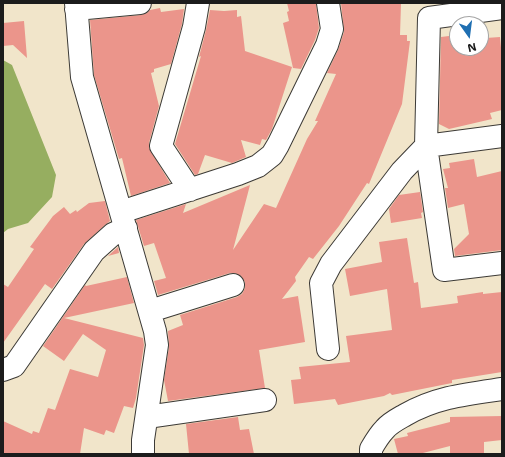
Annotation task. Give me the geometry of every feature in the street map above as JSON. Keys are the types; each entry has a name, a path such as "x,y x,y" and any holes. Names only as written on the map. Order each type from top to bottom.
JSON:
{"street":[{"path":"140,3 76,6 82,77 155,331 157,345 143,440 143,454"},
{"path":"190,190 161,146 194,27 198,3"},
{"path":"3,370 14,366 94,251 113,234 124,220 190,190 258,166 272,155 327,44 332,29 328,3"},
{"path":"502,8 429,18 426,146 444,270 502,264"},
{"path":"328,349 321,283 331,264 402,171 426,146 502,136"},
{"path":"150,311 233,285"},
{"path":"371,454 370,449 379,435 386,428 414,410 431,402 450,397 502,389"},
{"path":"147,417 265,400"}],"green space":[{"path":"3,60 12,65 56,175 52,197 28,223 8,229 3,233"}],"building":[{"path":"287,3 316,3 319,28 301,69 293,68 283,23 289,21"},
{"path":"341,3 401,4 400,35 407,35 407,41 410,41 402,104 369,184 367,183 339,226 313,259 309,257 295,277 296,281 282,299 298,296 305,342 259,350 265,388 168,401 164,380 169,347 168,331 183,325 180,315 237,297 242,294 245,288 245,282 241,276 235,273 230,273 158,295 154,281 166,278 154,243 144,246 136,220 186,204 183,213 250,185 233,250 264,204 276,208 307,139 318,121 315,121 336,74 327,73 338,50 344,32"},
{"path":"160,8 161,12 184,9 182,24 171,64 154,69 154,72 151,73 159,106 149,148 170,183 131,196 122,158 119,159 94,75 90,20 141,15 150,10"},
{"path":"210,10 237,10 237,17 241,16 245,51 292,67 272,129 266,140 262,139 260,145 241,140 246,157 232,163 205,155 198,174 195,175 175,144 201,56 199,57"},
{"path":"24,21 27,58 13,45 3,46 3,23"},
{"path":"449,36 449,56 489,56 489,38 500,37 502,58 502,110 490,113 492,119 449,129 439,124 441,37"},
{"path":"474,159 477,177 502,171 502,250 455,256 454,249 469,234 464,204 448,208 445,188 448,188 443,169 450,168 449,163"},
{"path":"420,192 423,212 421,213 422,218 391,223 389,209 399,195"},
{"path":"105,201 110,221 84,244 52,289 45,284 3,343 3,284 8,287 34,249 30,247 53,216 64,207 70,214 76,210 77,212 89,203"},
{"path":"407,238 414,283 418,282 421,308 458,303 457,296 483,292 483,294 502,292 502,372 452,380 452,383 392,395 390,393 384,396 338,405 335,399 294,404 291,380 301,379 299,367 350,362 346,336 392,330 387,289 350,296 345,269 382,262 379,242"},
{"path":"118,247 119,253 108,256"},
{"path":"127,277 134,303 64,318 143,338 144,345 136,398 133,408 124,406 114,433 106,430 104,435 84,428 80,454 3,454 3,421 32,434 33,431 39,433 48,408 55,410 70,369 98,377 106,350 83,334 64,361 43,346 85,285"},
{"path":"502,416 502,440 484,442 484,454 450,454 450,446 419,454 398,454 394,439 408,436 407,433 450,422 450,417"},
{"path":"238,417 240,430 249,429 254,454 189,454 186,424"}]}
